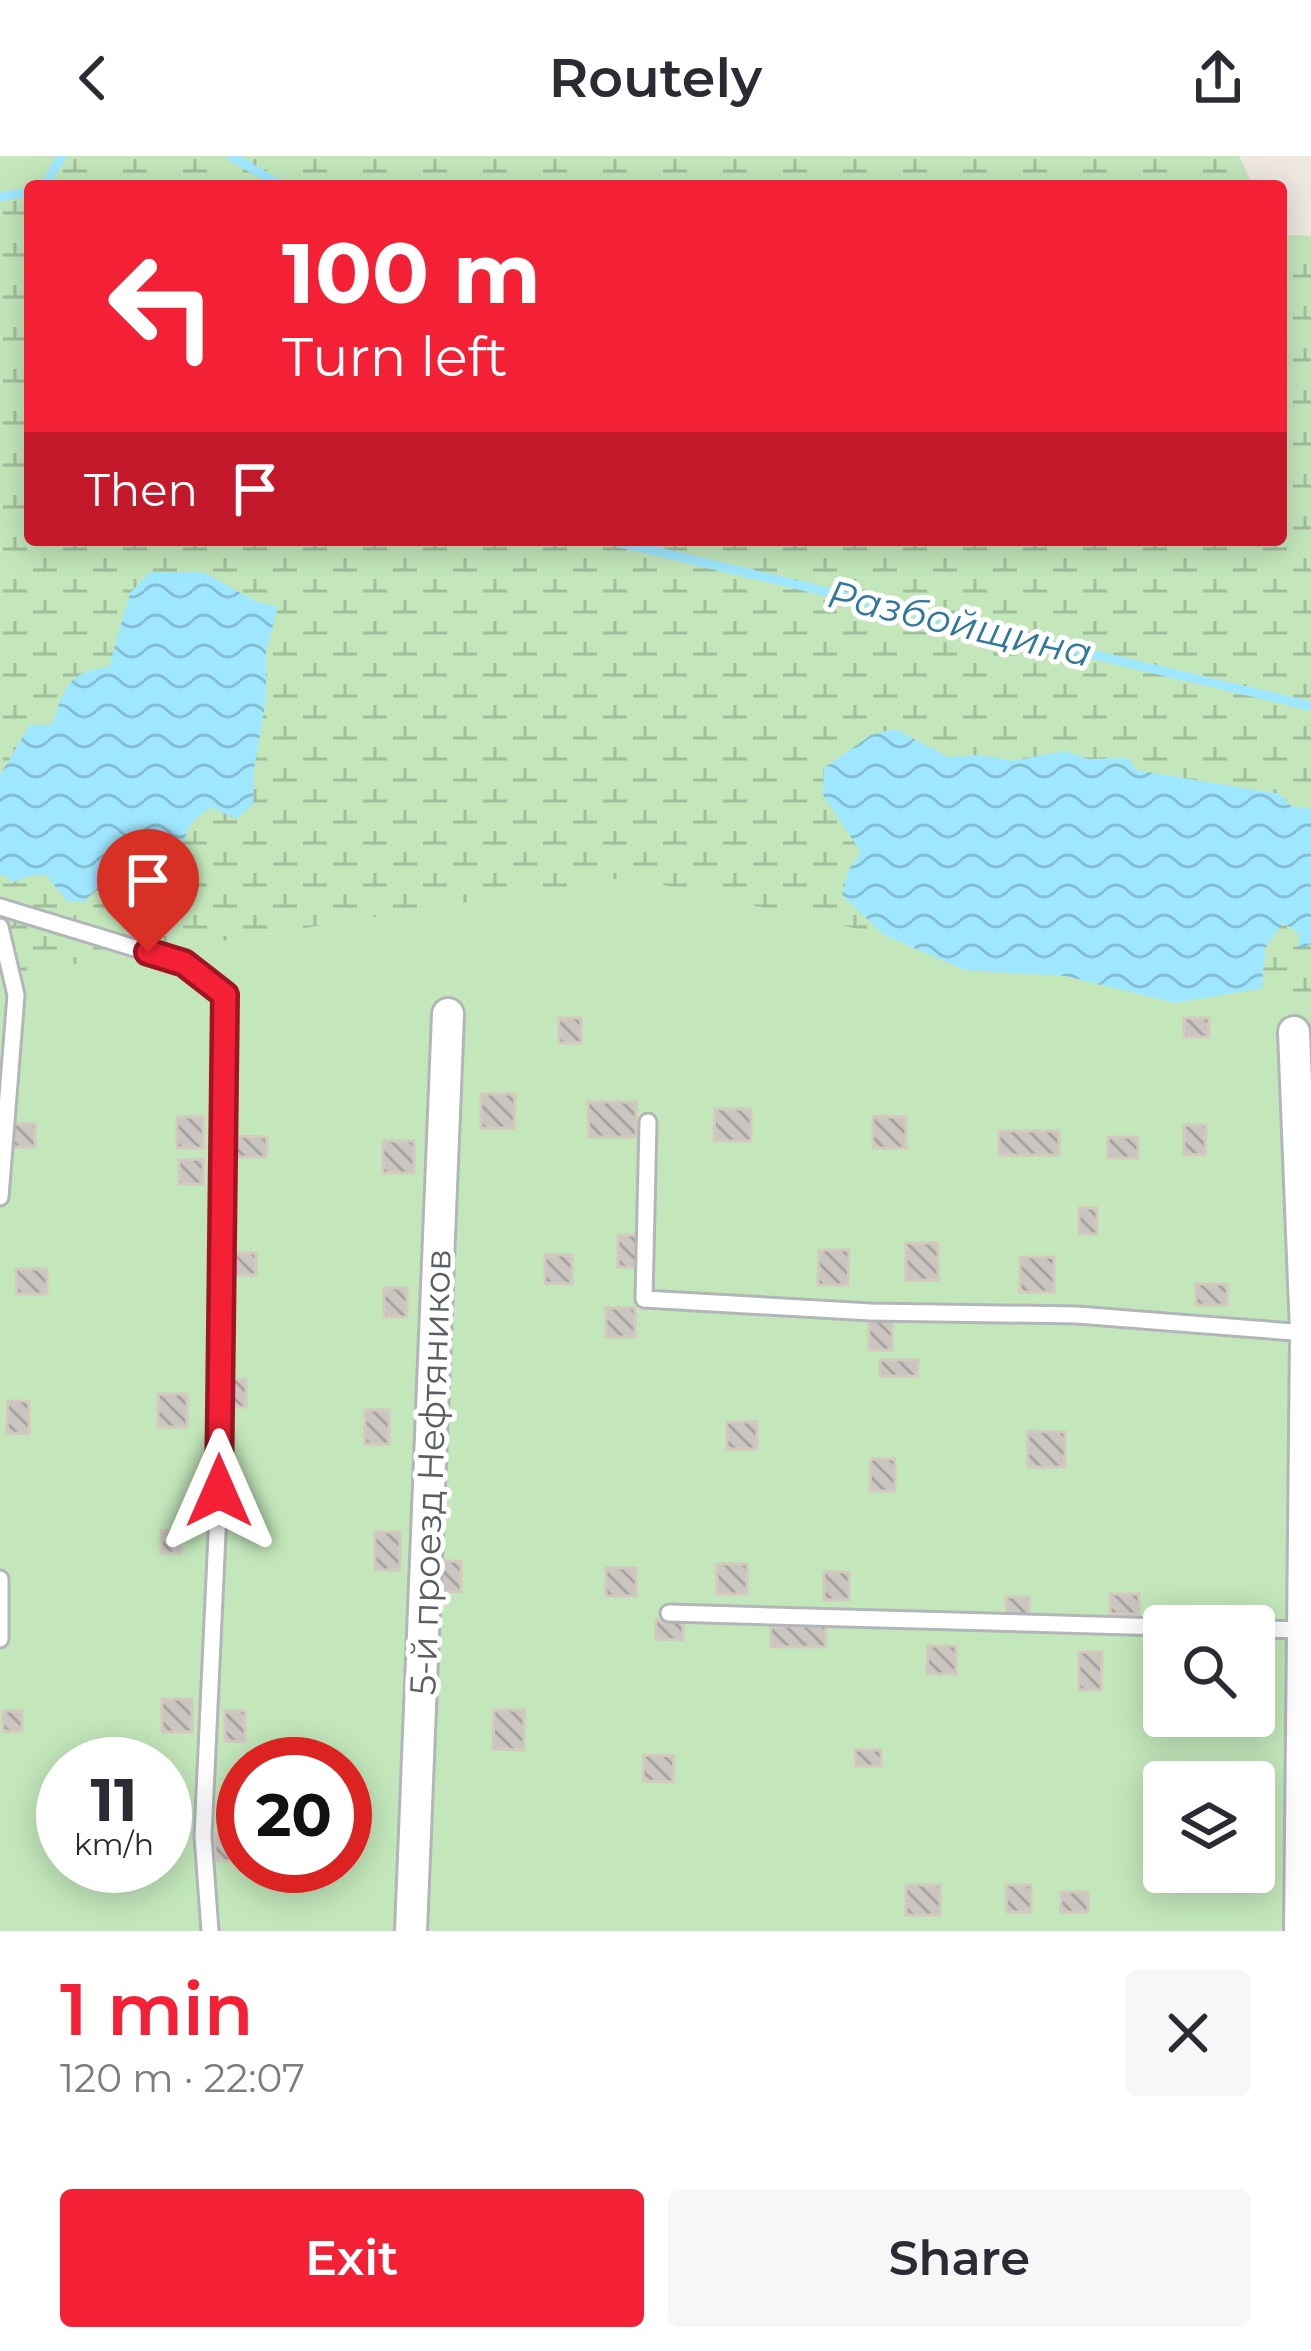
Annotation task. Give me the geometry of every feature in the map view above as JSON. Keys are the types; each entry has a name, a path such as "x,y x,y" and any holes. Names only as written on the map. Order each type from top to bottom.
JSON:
{"street":[{"name":"5-й проезд Нефтяников","path":"411,1931 448,1013"},
{"path":"1294,1032 1306,1333 1300,1931"}],"lane":[{"path":"0,907 184,963 225,995 219,1491 203,1836 210,1931"},
{"path":"0,926 16,995 0,1197"},
{"path":"649,1122 644,1299 871,1312 1077,1315 1306,1333"},
{"path":"0,1580 0,1639"},
{"path":"669,1613 1143,1626"},
{"path":"1275,1629 1306,1630"}],"green space":[{"path":"0,156 51,156 30,180 24,180 24,187 7,206 0,207"},
{"path":"51,156 1239,156 1250,180 30,180"},
{"path":"24,187 24,546 1287,546 1287,235 1311,236 1311,1002 1262,988 1175,1003 1065,976 965,970 884,935 628,877 0,976 0,207 7,206"},
{"path":"628,877 884,935 965,970 1065,976 1175,1003 1262,988 1311,1002 1311,1931 0,1931 0,976"}],"water":[{"path":"150,572 203,572 257,602 278,607 266,651 266,699 253,805 236,819 211,807 191,823 172,868 94,892 83,902 67,901 46,875 14,882 0,874 0,775 30,725 52,725 60,701 76,678 109,667 130,593"},
{"path":"895,729 948,757 981,755 1012,761 1064,751 1088,759 1128,758 1136,770 1280,794 1291,806 1311,809 1311,944 1300,949 1298,932 1283,923 1265,948 1262,988 1175,1003 1065,976 965,970 884,935 842,895 848,871 861,852 823,795 824,768 871,735"}],"building":[{"path":"559,1018 581,1018 581,1043 559,1043"},
{"path":"1184,1018 1209,1018 1209,1037 1184,1037"},
{"path":"481,1094 515,1094 514,1128 481,1128"},
{"path":"588,1102 636,1102 636,1137 589,1137"},
{"path":"715,1109 751,1109 751,1141 714,1141"},
{"path":"873,1116 906,1117 906,1148 873,1148"},
{"path":"177,1117 203,1117 203,1148 177,1148"},
{"path":"9,1124 35,1124 35,1147 9,1147"},
{"path":"1184,1125 1206,1125 1205,1155 1184,1154"},
{"path":"999,1131 1059,1131 1059,1155 999,1155"},
{"path":"228,1136 267,1137 266,1157 227,1157"},
{"path":"1108,1137 1138,1137 1138,1158 1108,1158"},
{"path":"383,1141 414,1141 414,1173 383,1173"},
{"path":"203,1159 203,1184 179,1184 179,1160"},
{"path":"1079,1208 1097,1208 1097,1234 1079,1234"},
{"path":"618,1235 638,1235 638,1267 618,1267"},
{"path":"906,1243 938,1243 938,1280 906,1280"},
{"path":"819,1250 849,1250 848,1285 818,1285"},
{"path":"232,1253 256,1253 256,1275 232,1275"},
{"path":"545,1255 572,1255 572,1284 545,1283"},
{"path":"1020,1257 1054,1257 1054,1292 1020,1292"},
{"path":"16,1269 47,1269 47,1294 17,1294"},
{"path":"1196,1284 1227,1284 1227,1305 1196,1305"},
{"path":"384,1288 407,1288 407,1317 384,1317"},
{"path":"606,1308 635,1308 635,1337 606,1337"},
{"path":"869,1319 892,1319 892,1350 869,1350"},
{"path":"880,1360 918,1360 917,1376 880,1376"},
{"path":"227,1379 246,1379 246,1407 227,1407"},
{"path":"158,1394 187,1394 187,1427 158,1427"},
{"path":"8,1401 29,1401 29,1434 7,1433"},
{"path":"365,1410 389,1410 389,1444 365,1444"},
{"path":"727,1422 757,1422 757,1449 727,1449"},
{"path":"1028,1431 1065,1432 1065,1467 1028,1467"},
{"path":"871,1459 895,1459 895,1491 870,1491"},
{"path":"161,1531 181,1531 181,1553 161,1553"},
{"path":"375,1532 400,1532 400,1570 375,1570"},
{"path":"438,1561 461,1561 461,1592 438,1591"},
{"path":"717,1564 747,1564 747,1594 717,1594"},
{"path":"606,1568 636,1568 636,1596 606,1596"},
{"path":"824,1572 849,1572 849,1600 824,1600"},
{"path":"1110,1594 1139,1594 1139,1614 1110,1614"},
{"path":"1006,1597 1029,1597 1029,1616 1007,1616"},
{"path":"656,1620 683,1620 683,1640 656,1639"},
{"path":"771,1626 826,1626 825,1647 771,1647"},
{"path":"928,1646 956,1646 956,1674 927,1674"},
{"path":"1079,1652 1102,1652 1101,1690 1079,1690"},
{"path":"162,1699 192,1699 192,1732 162,1732"},
{"path":"494,1710 524,1710 524,1750 493,1749"},
{"path":"3,1711 22,1711 22,1731 3,1731"},
{"path":"225,1711 245,1711 245,1737 225,1737"},
{"path":"855,1750 881,1750 881,1766 856,1766"},
{"path":"644,1755 674,1756 673,1782 643,1781"},
{"path":"906,1885 940,1885 940,1915 906,1915"},
{"path":"1006,1885 1031,1885 1031,1912 1007,1912"},
{"path":"1061,1892 1088,1892 1088,1912 1061,1912"}],"waterway":[{"name":"Разбойщина","path":"48,180 62,156"},
{"name":"Разбойщина","path":"231,156 272,180"},
{"name":"Разбойщина","path":"0,197 24,193"},
{"name":"Разбойщина","path":"633,546 1311,706"}],"route":[{"path":"148,952 184,963 225,995 219,1491"}]}
